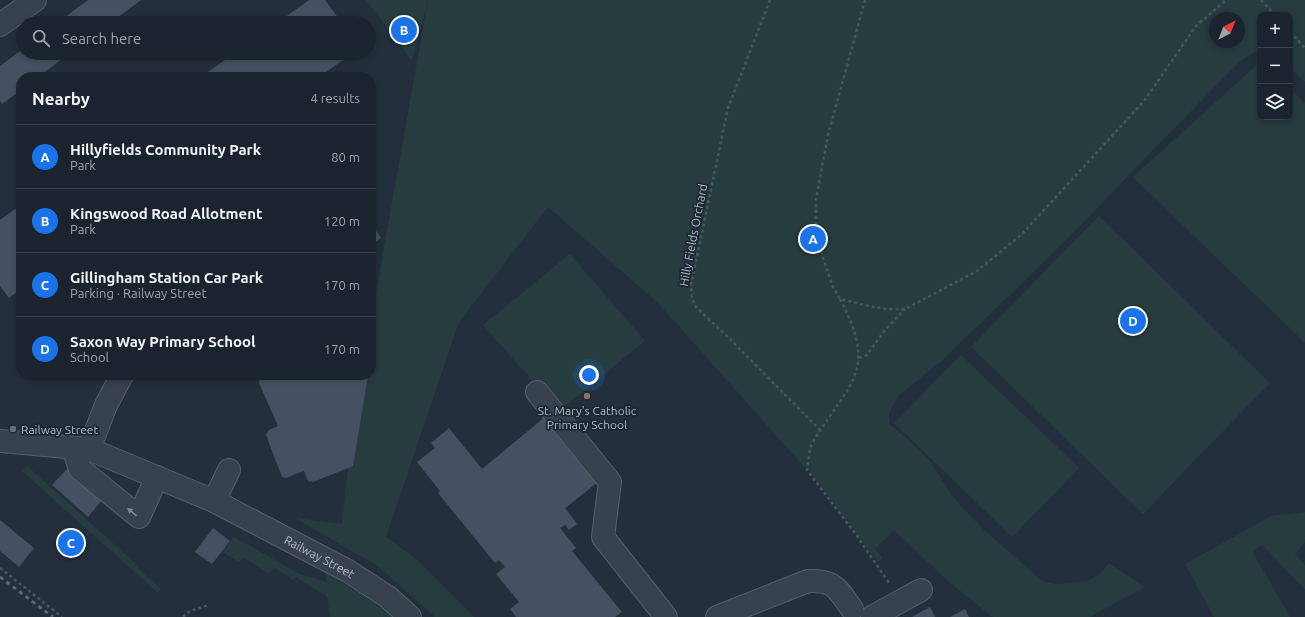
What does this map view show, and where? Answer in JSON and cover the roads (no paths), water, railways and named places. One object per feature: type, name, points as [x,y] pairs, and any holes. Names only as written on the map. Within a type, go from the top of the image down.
[{"type":"street","points":[[0,25],[35,0]]},
{"type":"street","points":[[119,380],[81,449],[80,469],[139,517],[157,477]]},
{"type":"street","points":[[537,392],[610,482],[603,537],[666,617]]},
{"type":"street","name":"Railway Street","points":[[0,441],[81,449],[157,477],[214,501],[293,540],[348,570],[388,597],[410,617]]},
{"type":"street","points":[[214,501],[229,470]]},
{"type":"street","points":[[717,617],[808,581],[822,580],[838,588],[852,609]]},
{"type":"street","points":[[872,617],[921,590]]},
{"type":"railway","points":[[0,577],[53,617]]},
{"type":"place","name":"Kingswood Road Allotment","points":[[404,30]]},
{"type":"place","name":"Hillyfields Community Park","points":[[813,239]]},
{"type":"place","name":"Saxon Way Primary School","points":[[1133,321]]},
{"type":"place","name":"St. Mary's Catholic Primary School","points":[[587,396]]},
{"type":"place","name":"Railway Street","points":[[13,429]]},
{"type":"place","name":"Gillingham Station Car Park","points":[[71,543]]}]
